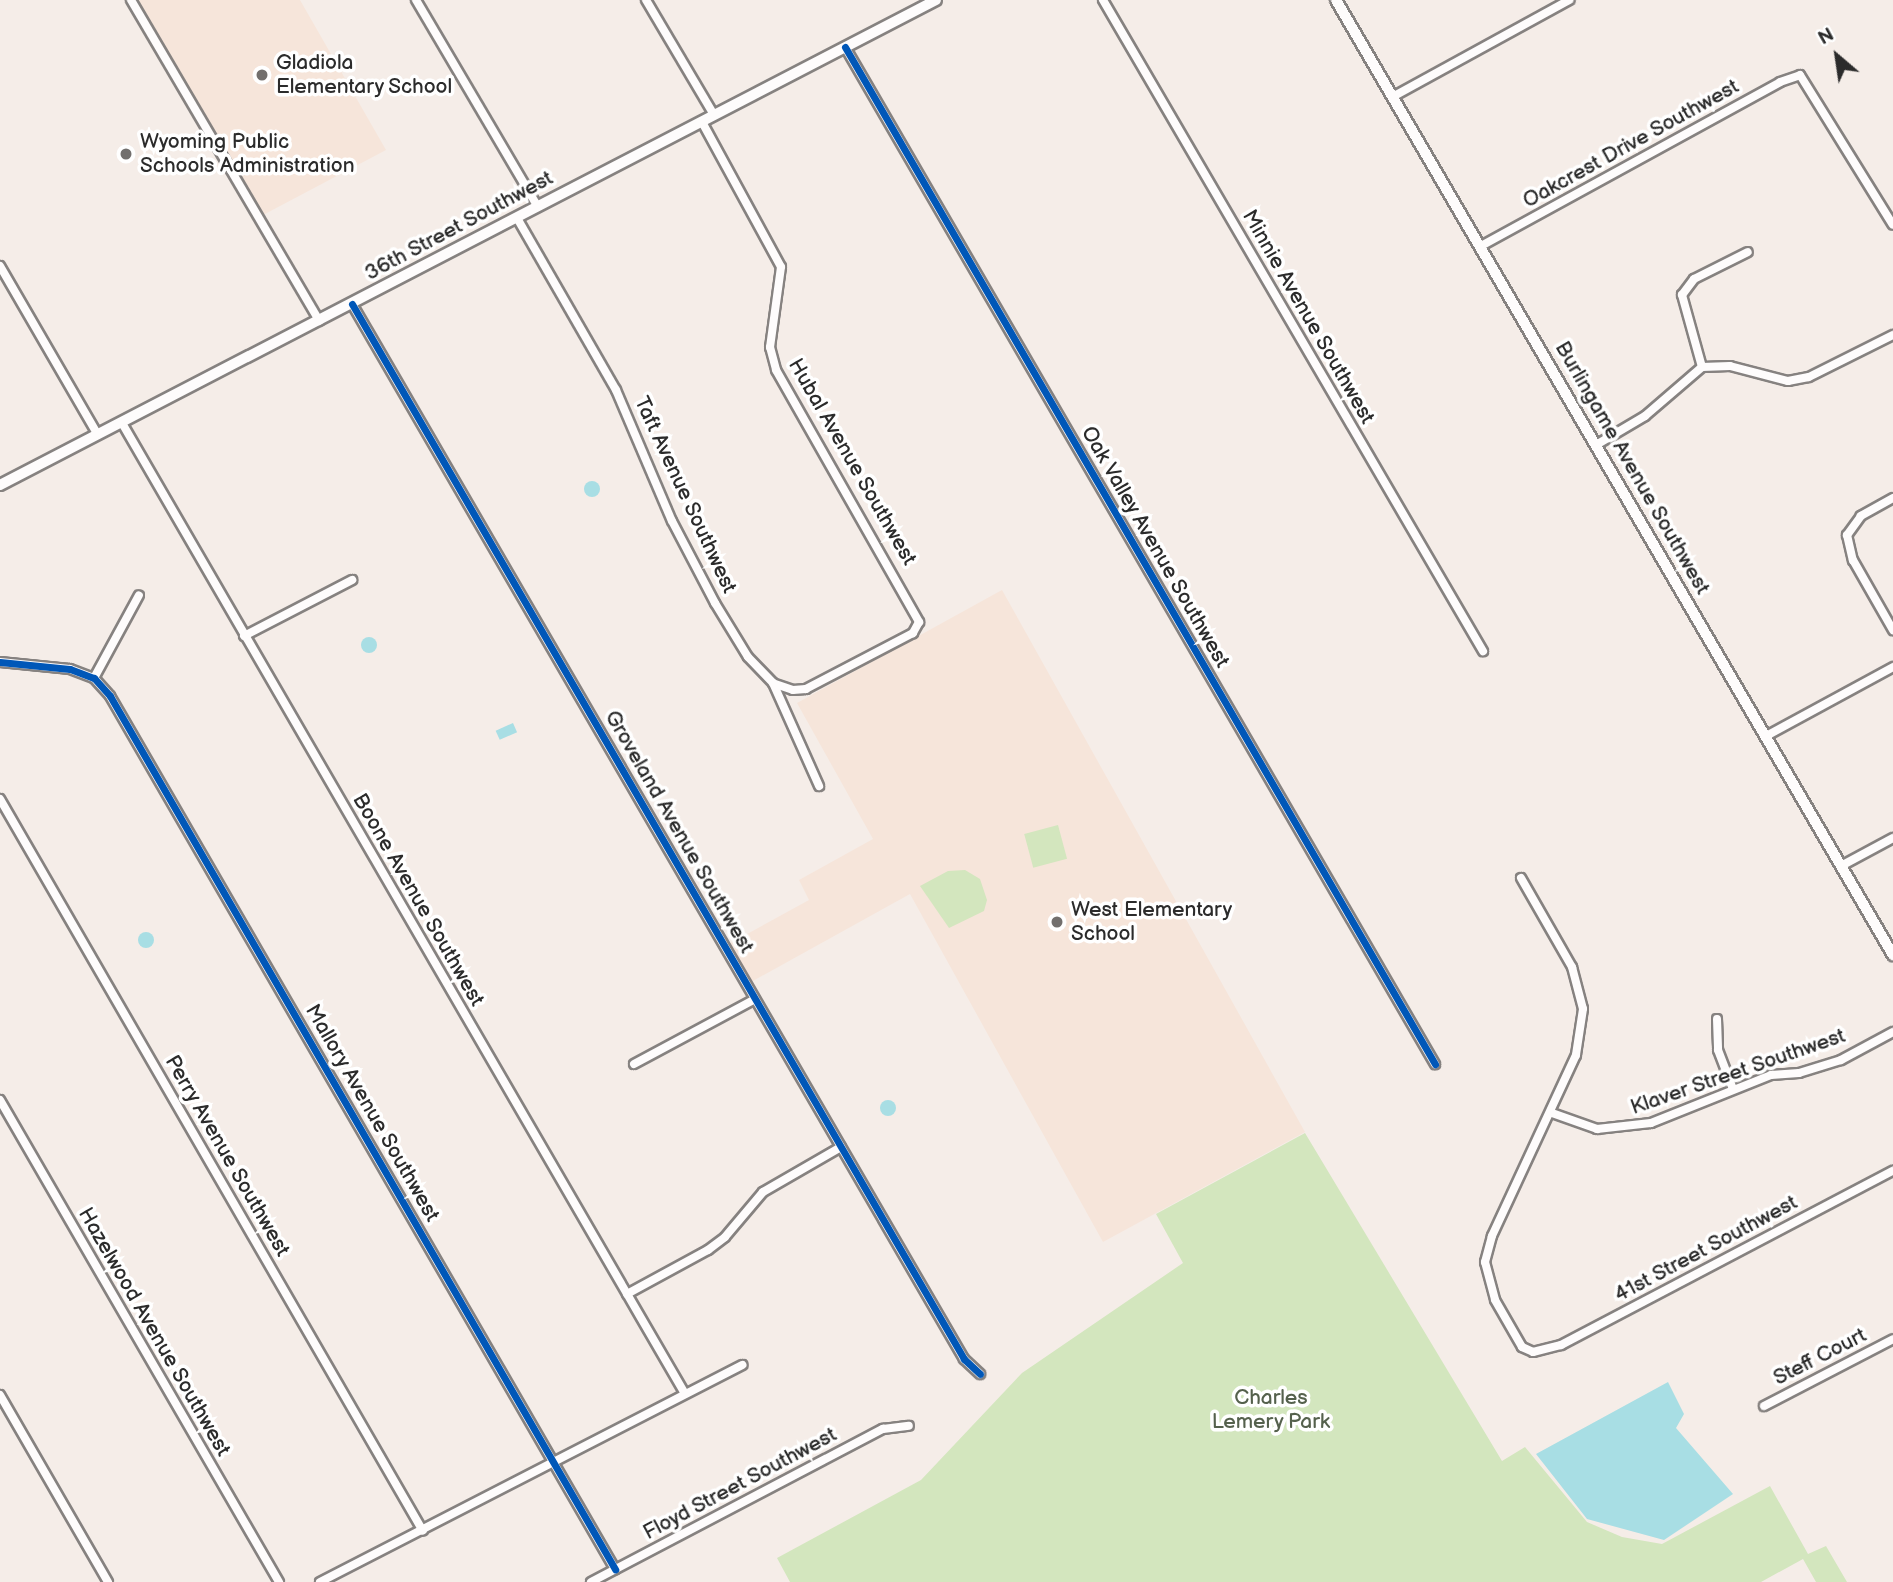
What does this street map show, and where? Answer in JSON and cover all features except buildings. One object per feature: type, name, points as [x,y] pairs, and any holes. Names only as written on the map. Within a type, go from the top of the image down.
[{"type":"street","points":[[131,0],[319,321]]},
{"type":"street","points":[[416,0],[538,207]]},
{"type":"street","points":[[646,0],[714,115]]},
{"type":"street","name":"36th Street Southwest","points":[[0,485],[936,0]]},
{"type":"street","name":"Minnie Avenue Southwest","points":[[1103,0],[1483,651]]},
{"type":"street","name":"Burlingame Avenue Southwest","points":[[1336,0],[1893,955]]},
{"type":"street","points":[[1394,96],[1569,0]]},
{"type":"street","name":"Oak Valley Avenue Southwest","points":[[845,47],[1435,1064]]},
{"type":"street","name":"Oakcrest Drive Southwest","points":[[1481,246],[1780,82],[1800,75],[1893,225]]},
{"type":"street","name":"Hubal Avenue Southwest","points":[[702,122],[781,267],[770,347],[776,370],[915,610],[918,627],[806,689],[793,690],[773,683]]},
{"type":"street","name":"Taft Avenue Southwest","points":[[517,218],[621,401],[672,521],[709,592],[748,657],[773,683],[819,786]]},
{"type":"street","points":[[1702,367],[1682,295],[1694,279],[1748,252]]},
{"type":"street","points":[[0,266],[98,435]]},
{"type":"street","name":"Groveland Avenue Southwest","points":[[352,304],[964,1359],[980,1374]]},
{"type":"street","points":[[1596,445],[1645,416],[1702,367],[1730,366],[1788,381],[1809,377],[1893,335]]},
{"type":"street","name":"Boone Avenue Southwest","points":[[122,423],[685,1394]]},
{"type":"street","points":[[1893,498],[1861,516],[1847,535],[1853,560],[1893,630]]},
{"type":"street","points":[[244,636],[352,580]]},
{"type":"street","points":[[0,663],[71,669],[94,678],[139,595]]},
{"type":"street","points":[[1766,736],[1893,667]]},
{"type":"street","name":"Mallory Avenue Southwest","points":[[94,678],[110,696],[615,1569]]},
{"type":"street","name":"Perry Avenue Southwest","points":[[0,799],[423,1531]]},
{"type":"street","points":[[1841,866],[1893,838]]},
{"type":"street","points":[[1521,878],[1572,967],[1583,1009],[1576,1055],[1552,1113]]},
{"type":"street","points":[[634,1064],[755,999]]},
{"type":"street","points":[[1717,1019],[1718,1049],[1733,1089]]},
{"type":"street","name":"Klaver Street Southwest","points":[[1552,1113],[1597,1129],[1622,1130],[1651,1123],[1733,1089],[1841,1060],[1893,1032]]},
{"type":"street","name":"Hazelwood Avenue Southwest","points":[[0,1100],[279,1582]]},
{"type":"street","name":"41st Street Southwest","points":[[1552,1113],[1492,1236],[1485,1262],[1495,1300],[1522,1347],[1533,1352],[1561,1345],[1893,1171]]},
{"type":"street","points":[[626,1294],[708,1250],[725,1237],[763,1192],[841,1147]]},
{"type":"street","name":"Steff Court","points":[[1764,1406],[1893,1339]]},
{"type":"street","points":[[320,1582],[743,1365]]},
{"type":"street","points":[[0,1395],[108,1582]]},
{"type":"street","name":"Floyd Street Southwest","points":[[590,1582],[883,1429],[909,1426]]},
{"type":"shaded area","name":"Gladiola Elementary School","points":[[138,0],[300,0],[386,150],[263,215]]},
{"type":"shaded area","name":"West Elementary School","points":[[1002,590],[1305,1132],[1103,1242],[910,894],[751,982],[729,944],[809,900],[799,880],[873,839],[797,703]]},
{"type":"green space","points":[[1058,825],[1067,859],[1033,868],[1024,834]]},
{"type":"green space","points":[[965,870],[980,879],[987,900],[984,911],[949,928],[920,886],[948,871]]},
{"type":"green space","name":"Charles Lemery Park","points":[[1305,1133],[1502,1461],[1525,1447],[1587,1522],[1622,1537],[1662,1544],[1770,1486],[1808,1554],[1826,1546],[1847,1582],[1816,1582],[1803,1559],[1761,1582],[790,1582],[777,1558],[921,1480],[1022,1373],[1183,1263],[1156,1214]]},
{"type":"water","points":[[589,481],[595,481],[600,489],[598,495],[589,497],[584,492],[584,486]]},
{"type":"water","points":[[369,637],[377,645],[369,653],[361,645]]},
{"type":"water","points":[[513,723],[517,732],[500,740],[496,731]]},
{"type":"water","points":[[146,932],[154,940],[146,948],[138,940]]},
{"type":"water","points":[[888,1100],[896,1108],[888,1116],[880,1108]]},
{"type":"water","points":[[1668,1382],[1684,1414],[1676,1428],[1733,1494],[1664,1540],[1587,1519],[1536,1454]]},
{"type":"cycle path","points":[[845,47],[1435,1064]]},
{"type":"cycle path","points":[[352,304],[964,1359],[980,1374]]},
{"type":"cycle path","points":[[0,662],[70,669],[94,678],[110,696],[615,1569]]},
{"type":"place","name":"Gladiola Elementary School","points":[[262,75]]},
{"type":"place","name":"Wyoming Public Schools Administration","points":[[126,154]]},
{"type":"place","name":"West Elementary School","points":[[1057,922]]}]
